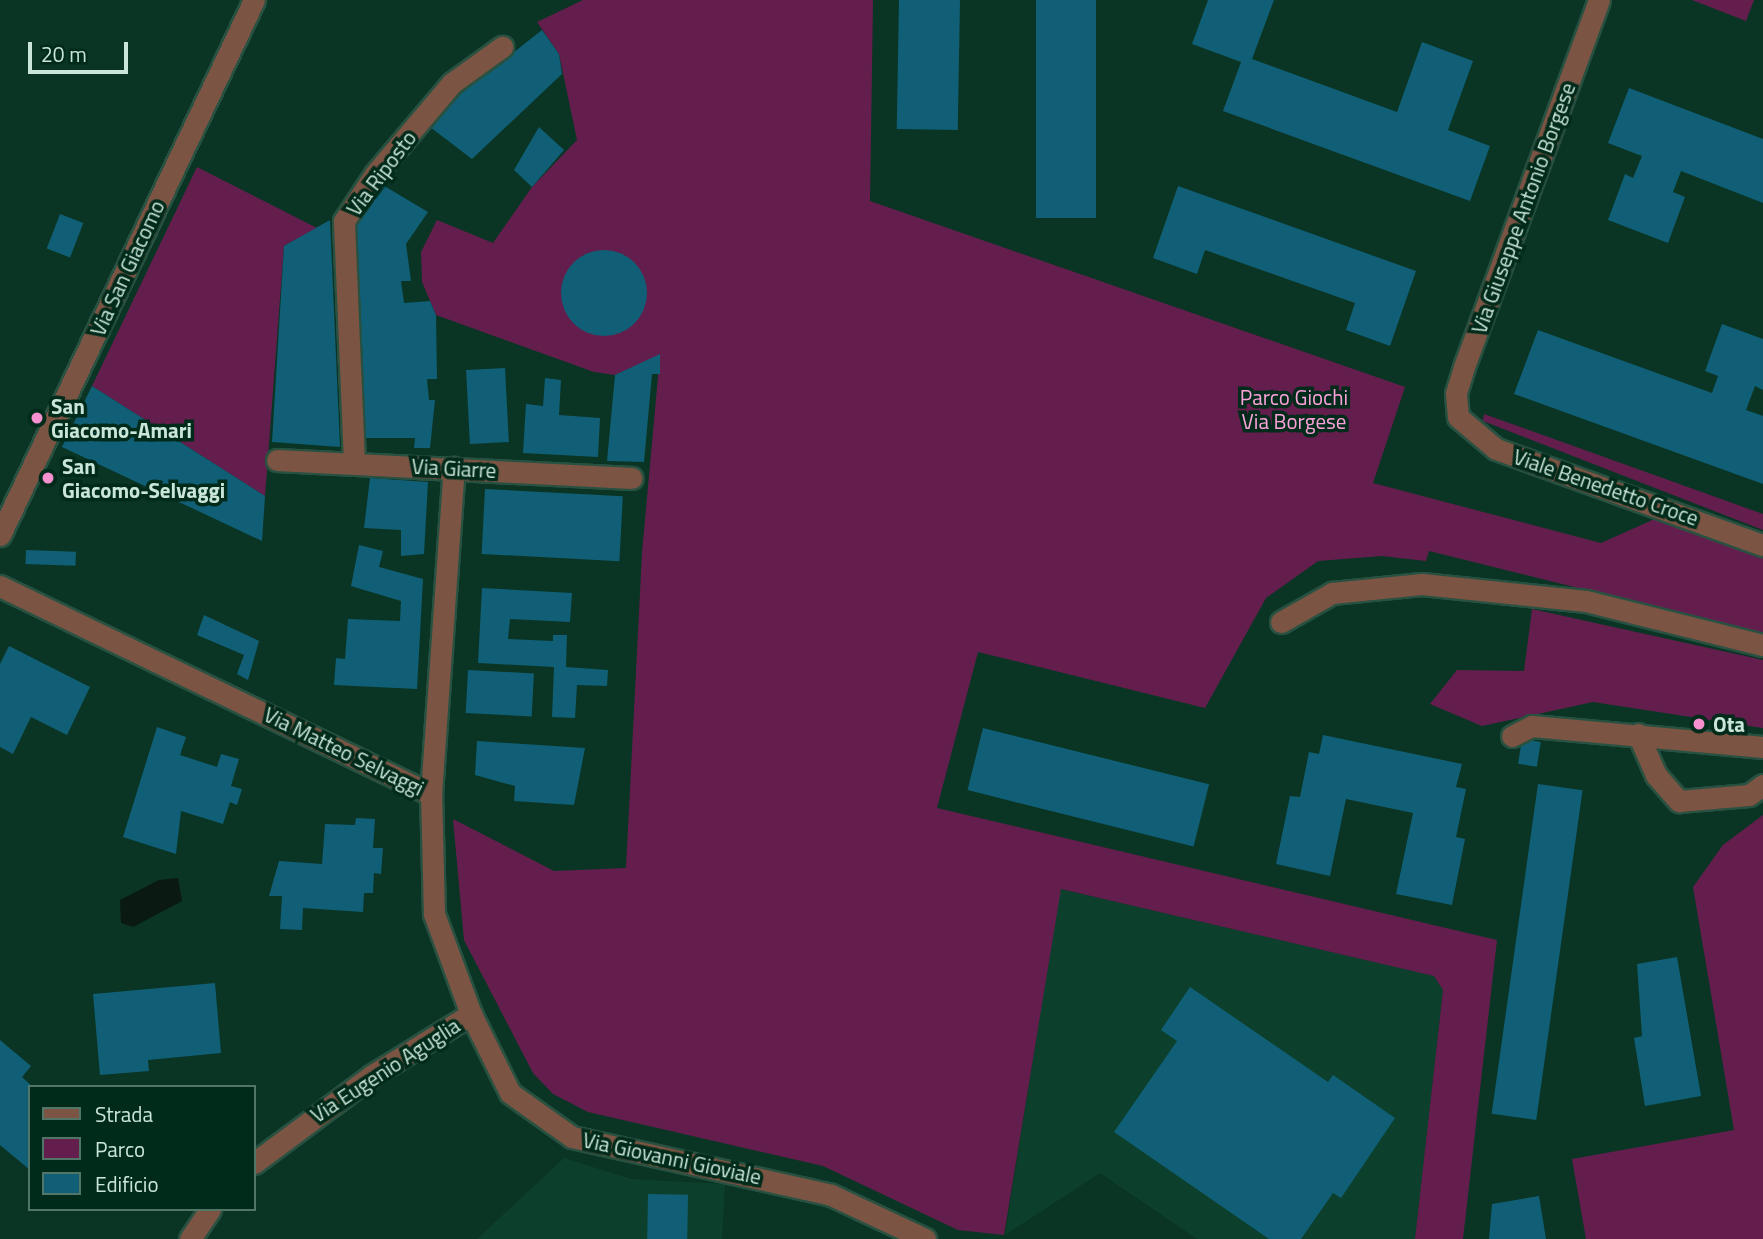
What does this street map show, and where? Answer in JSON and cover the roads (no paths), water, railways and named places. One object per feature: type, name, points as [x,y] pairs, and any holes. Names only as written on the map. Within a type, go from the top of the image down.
[{"type":"street","name":"Via San Giacomo","points":[[0,536],[254,0]]},
{"type":"street","name":"Via Giuseppe Antonio Borgese","points":[[1458,417],[1456,394],[1464,367],[1599,0]]},
{"type":"street","name":"Via Riposto","points":[[354,462],[344,222],[374,174],[452,83],[502,47]]},
{"type":"street","name":"Viale Benedetto Croce","points":[[1458,417],[1496,449],[1763,545]]},
{"type":"street","name":"Via Giarre","points":[[277,460],[632,478]]},
{"type":"street","name":"Via Matteo Selvaggi","points":[[0,586],[431,794],[454,468]]},
{"type":"street","points":[[1281,622],[1332,593],[1422,584],[1586,601],[1763,645]]},
{"type":"street","points":[[1512,736],[1532,726],[1763,747]]},
{"type":"street","points":[[1638,734],[1656,775],[1679,801],[1758,791]]},
{"type":"street","name":"Via Eugenio Aguglia","points":[[256,1162],[371,1076],[471,1014],[434,914],[431,794]]},
{"type":"street","name":"Via Giovanni Gioviale","points":[[471,1014],[510,1093],[572,1137],[831,1195],[925,1239]]},
{"type":"street","points":[[190,1239],[209,1211]]},
{"type":"place","name":"San Giacomo-Amari","points":[[37,418]]},
{"type":"place","name":"San Giacomo-Selvaggi","points":[[48,478]]},
{"type":"place","name":"Ota","points":[[1699,724]]},
{"type":"park label","name":"Parco Giochi Via Borgese","points":[[1294,409]]}]
